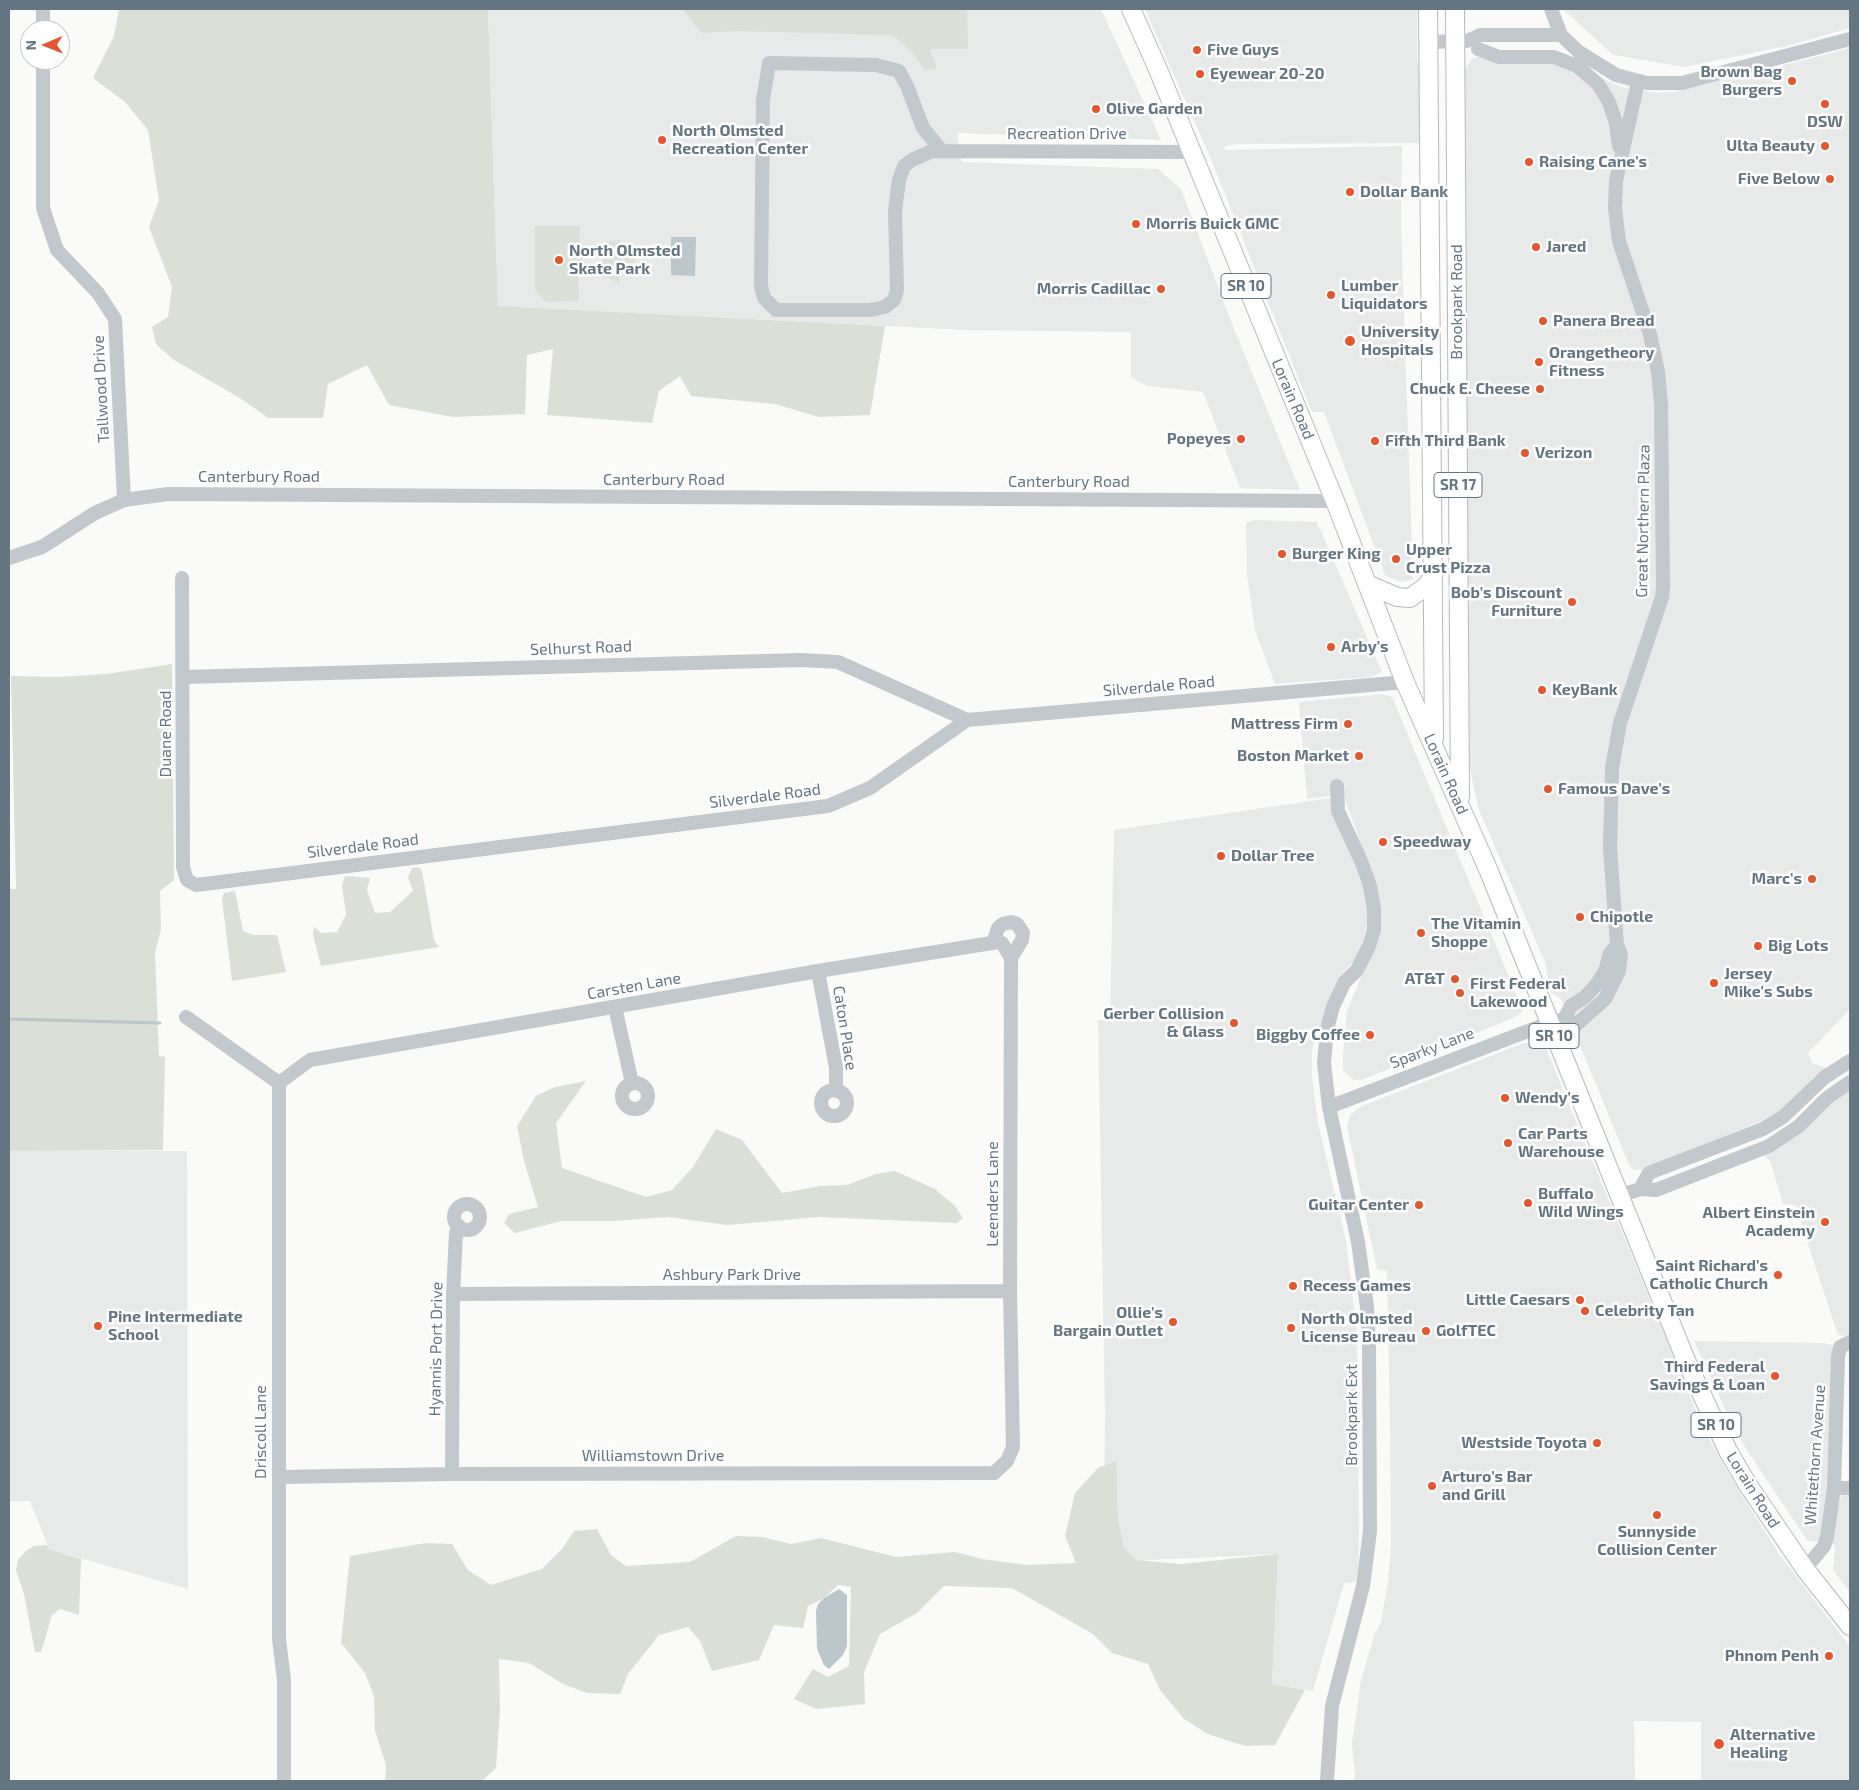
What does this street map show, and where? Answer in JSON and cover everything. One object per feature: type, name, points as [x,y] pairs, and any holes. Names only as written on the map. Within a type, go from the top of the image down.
[{"type":"main road","name":"Lorain Road","points":[[1131,9],[1192,152],[1335,501],[1405,682],[1556,1021],[1619,1196],[1685,1358],[1728,1451],[1770,1520],[1805,1569],[1850,1626]]},
{"type":"main road","name":"Brookpark Road","points":[[1428,9],[1434,747]]},
{"type":"main road","name":"Brookpark Road","points":[[1455,9],[1467,44],[1460,805]]},
{"type":"main road","points":[[1367,584],[1397,598],[1410,598],[1425,587],[1433,577]]},
{"type":"street","points":[[1551,9],[1561,35],[1575,49],[1612,72],[1638,82],[1659,84],[1682,83],[1850,39]]},
{"type":"street","points":[[1467,44],[1480,35],[1561,35]]},
{"type":"street","points":[[1428,42],[1575,49]]},
{"type":"street","name":"Great Northern Plaza","points":[[1467,44],[1498,57],[1563,59],[1577,66],[1595,81],[1603,91],[1613,111],[1621,157]]},
{"type":"street","name":"Recreation Drive","points":[[942,151],[923,128],[907,86],[899,71],[876,66],[769,63],[763,100],[761,286],[764,298],[776,310],[870,310],[885,308],[890,304],[894,300],[897,290],[895,211],[899,180],[904,166],[912,160],[932,151],[1192,152]]},
{"type":"street","name":"Tallwood Drive","points":[[43,70],[43,208],[57,250],[98,293],[115,319],[124,500]]},
{"type":"street","name":"Great Northern Plaza","points":[[1556,1021],[1577,1024],[1606,999],[1619,971],[1621,954],[1617,945],[1610,848],[1612,768],[1620,723],[1662,597],[1663,587],[1660,390],[1650,334],[1618,234],[1615,202],[1621,157],[1638,82]]},
{"type":"street","name":"Canterbury Road","points":[[9,558],[42,547],[95,514],[124,500],[178,494],[1335,501]]},
{"type":"street","name":"Duane Road","points":[[182,578],[184,677],[183,867],[187,880],[196,885]]},
{"type":"street","name":"Selhurst Road","points":[[184,677],[801,660],[838,662],[967,720]]},
{"type":"street","name":"Silverdale Road","points":[[196,885],[828,806],[870,788],[967,720],[1405,682]]},
{"type":"street","name":"Brookpark Ext","points":[[1327,1781],[1332,1706],[1363,1586],[1370,1531],[1369,1343],[1367,1307],[1358,1242],[1329,1108],[1324,1063],[1327,1029],[1333,1007],[1344,983],[1359,966],[1374,930],[1373,898],[1361,861],[1338,811],[1338,786]]},
{"type":"street","points":[[1011,922],[1017,924],[1023,933],[1022,940],[1011,958],[998,943],[998,928],[1003,924],[1011,922]]},
{"type":"street","name":"Carsten Lane","points":[[279,1083],[310,1060],[818,971],[998,943]]},
{"type":"street","name":"Leenders Lane","points":[[1011,958],[1010,1291],[1013,1447]]},
{"type":"street","name":"Caton Place","points":[[818,971],[836,1068],[836,1091]]},
{"type":"street","points":[[615,1007],[632,1083]]},
{"type":"street","points":[[186,1016],[279,1083]]},
{"type":"street","name":"Sparky Lane","points":[[1329,1108],[1556,1021]]},
{"type":"street","points":[[1640,1188],[1648,1173],[1763,1129],[1783,1117],[1825,1077],[1850,1061]]},
{"type":"street","points":[[1619,1196],[1640,1188],[1656,1190],[1769,1146],[1792,1132],[1826,1098],[1850,1082]]},
{"type":"street","name":"Driscoll Lane","points":[[279,1083],[279,1639],[284,1680],[284,1781]]},
{"type":"street","name":"Hyannis Port Drive","points":[[452,1474],[453,1294],[458,1226]]},
{"type":"street","name":"Ashbury Park Drive","points":[[453,1294],[1010,1291]]},
{"type":"street","name":"Whitethorn Avenue","points":[[1805,1569],[1824,1546],[1834,1488],[1838,1357],[1840,1348],[1850,1342]]},
{"type":"street","name":"Williamstown Drive","points":[[279,1477],[452,1474],[994,1473],[1007,1461],[1013,1447]]},
{"type":"street","points":[[1834,1488],[1850,1488]]},
{"type":"shaded area","points":[[119,9],[488,9],[498,306],[885,326],[870,415],[819,417],[775,404],[691,396],[680,376],[659,391],[652,423],[547,415],[553,349],[527,355],[525,414],[453,417],[389,405],[367,365],[328,384],[323,418],[268,418],[240,398],[174,360],[156,344],[152,327],[168,317],[172,287],[149,227],[159,200],[148,130],[125,102],[93,78],[114,36]]},
{"type":"shaded area","points":[[488,9],[1101,9],[1161,140],[957,133],[962,162],[1158,169],[1181,189],[1232,324],[1300,490],[1240,488],[1203,392],[1147,386],[1131,377],[1131,332],[964,330],[498,306]]},
{"type":"shaded area","points":[[682,9],[967,9],[968,49],[929,49],[937,68],[925,70],[912,52],[893,35],[737,31],[702,33]]},
{"type":"shaded area","points":[[1145,9],[1417,9],[1417,61],[1420,68],[1422,143],[1236,144],[1224,147],[1226,150],[1402,146],[1401,224],[1413,580],[1399,582],[1385,575],[1324,412],[1312,412],[1210,157]]},
{"type":"shaded area","points":[[1563,9],[1850,9],[1850,28],[1787,46],[1684,67],[1613,55]]},
{"type":"shaded area","points":[[1850,48],[1850,1009],[1808,1053],[1812,1063],[1828,1068],[1776,1115],[1645,1169],[1634,1170],[1629,1165],[1561,999],[1551,992],[1545,962],[1479,810],[1465,748],[1463,72],[1472,59],[1478,57],[1550,59],[1600,77],[1621,87],[1657,93],[1673,92],[1738,77]]},
{"type":"shaded area","name":"North Olmsted Skate Park","points":[[535,226],[580,226],[579,252],[583,252],[583,268],[578,268],[579,301],[547,302],[535,291]]},
{"type":"shaded area","points":[[671,237],[696,237],[695,276],[671,275]]},
{"type":"shaded area","points":[[620,240],[620,249],[635,251],[636,259],[635,263],[620,263],[619,283],[603,276],[603,248],[606,242]]},
{"type":"shaded area","points":[[1255,520],[1317,522],[1382,672],[1371,677],[1275,684],[1255,630],[1247,575],[1246,523]]},
{"type":"shaded area","points":[[172,664],[174,880],[160,891],[161,929],[155,953],[159,1056],[165,1057],[163,1150],[9,1151],[9,889],[16,889],[11,676],[56,677],[106,674]]},
{"type":"shaded area","points":[[1383,694],[1392,697],[1523,1010],[1513,1018],[1359,1081],[1352,1079],[1343,1070],[1343,1054],[1347,1011],[1381,929],[1375,882],[1343,794],[1307,799],[1299,702]]},
{"type":"shaded area","points":[[1330,798],[1366,896],[1368,922],[1359,955],[1336,982],[1312,1051],[1312,1076],[1318,1123],[1346,1241],[1357,1333],[1359,1531],[1358,1572],[1355,1582],[1344,1583],[1313,1691],[1272,1684],[1278,1554],[1104,1562],[1105,1414],[1098,1020],[1110,1020],[1114,830]]},
{"type":"shaded area","points":[[419,867],[422,871],[434,940],[439,947],[321,966],[313,935],[314,927],[321,933],[337,932],[346,915],[342,886],[345,876],[370,878],[367,890],[375,913],[390,912],[413,891],[408,877],[412,868]]},
{"type":"shaded area","points":[[235,891],[243,931],[253,935],[277,935],[286,972],[232,981],[222,899],[224,893]]},
{"type":"shaded area","points":[[1539,1042],[1544,1044],[1704,1430],[1730,1476],[1779,1554],[1850,1647],[1850,1781],[1701,1781],[1701,1722],[1634,1721],[1635,1781],[1355,1781],[1352,1742],[1361,1680],[1374,1636],[1381,1622],[1388,1582],[1391,1545],[1390,1423],[1387,1271],[1377,1269],[1347,1126],[1351,1114],[1362,1106],[1524,1043]]},
{"type":"shaded area","points":[[586,1081],[556,1123],[562,1168],[646,1197],[672,1190],[693,1167],[716,1129],[742,1140],[782,1193],[821,1186],[847,1185],[876,1174],[895,1171],[935,1189],[955,1206],[963,1218],[957,1223],[819,1217],[727,1225],[668,1217],[613,1221],[561,1221],[515,1233],[504,1223],[509,1214],[538,1207],[524,1161],[517,1126],[536,1096],[555,1087]]},
{"type":"shaded area","name":"Albert Einstein Academy","points":[[1850,1087],[1850,1336],[1838,1335],[1795,1205],[1783,1204],[1770,1161],[1763,1154],[1792,1139]]},
{"type":"shaded area","name":"Pine Intermediate School","points":[[9,1151],[187,1151],[188,1589],[49,1549],[30,1501],[9,1501]]},
{"type":"shaded area","points":[[1694,1341],[1824,1343],[1834,1346],[1834,1407],[1824,1528],[1816,1542],[1807,1540],[1748,1452],[1730,1420]]},
{"type":"shaded area","points":[[1116,1461],[1118,1520],[1124,1548],[1136,1560],[1181,1564],[1278,1554],[1272,1684],[1305,1690],[1275,1745],[1245,1746],[1208,1734],[1184,1719],[1160,1690],[1148,1664],[1112,1653],[1093,1634],[1012,1588],[944,1586],[917,1613],[880,1634],[864,1672],[865,1704],[816,1709],[794,1699],[813,1669],[828,1677],[849,1666],[851,1587],[838,1585],[824,1598],[808,1606],[803,1628],[774,1625],[759,1660],[712,1671],[700,1641],[688,1627],[659,1635],[628,1674],[620,1694],[587,1693],[563,1684],[529,1663],[499,1659],[500,1711],[496,1768],[482,1781],[385,1781],[386,1765],[375,1731],[374,1696],[365,1673],[341,1643],[350,1556],[426,1543],[452,1544],[468,1570],[491,1585],[542,1569],[562,1549],[574,1531],[597,1529],[611,1555],[626,1566],[690,1562],[736,1536],[762,1537],[791,1544],[821,1538],[896,1557],[955,1552],[982,1559],[1026,1565],[1076,1563],[1065,1536],[1075,1493],[1098,1468]]},
{"type":"shaded area","points":[[1850,1492],[1850,1592],[1833,1570],[1835,1546],[1831,1543],[1836,1508],[1843,1493]]},
{"type":"shaded area","points":[[47,1545],[49,1549],[81,1559],[79,1615],[60,1609],[52,1615],[41,1652],[35,1652],[24,1594],[16,1570],[18,1560],[26,1551],[34,1546]]},
{"type":"shaded area","points":[[839,1589],[847,1595],[847,1646],[843,1655],[829,1669],[824,1665],[817,1649],[816,1611],[818,1604],[824,1598]]},
{"type":"waterway","points":[[9,1019],[160,1023]]},
{"type":"place","name":"Five Guys","points":[[1197,50]]},
{"type":"place","name":"Eyewear 20-20","points":[[1200,74]]},
{"type":"place","name":"Brown Bag Burgers","points":[[1792,81]]},
{"type":"place","name":"DSW","points":[[1825,104]]},
{"type":"place","name":"Olive Garden","points":[[1096,109]]},
{"type":"place","name":"North Olmsted Recreation Center","points":[[662,140]]},
{"type":"place","name":"Ulta Beauty","points":[[1825,146]]},
{"type":"place","name":"Raising Cane's","points":[[1529,162]]},
{"type":"place","name":"Five Below","points":[[1830,179]]},
{"type":"place","name":"Dollar Bank","points":[[1350,192]]},
{"type":"place","name":"Morris Buick GMC","points":[[1136,224]]},
{"type":"place","name":"Jared","points":[[1536,247]]},
{"type":"place","name":"North Olmsted Skate Park","points":[[559,260]]},
{"type":"place","name":"Morris Cadillac","points":[[1161,289]]},
{"type":"place","name":"Lumber Liquidators","points":[[1331,295]]},
{"type":"place","name":"Panera Bread","points":[[1543,321]]},
{"type":"place","name":"University Hospitals","points":[[1350,341]]},
{"type":"place","name":"Orangetheory Fitness","points":[[1539,362]]},
{"type":"place","name":"Chuck E. Cheese","points":[[1540,389]]},
{"type":"place","name":"Popeyes","points":[[1241,439]]},
{"type":"place","name":"Fifth Third Bank","points":[[1375,441]]},
{"type":"place","name":"Verizon","points":[[1525,453]]},
{"type":"place","name":"Burger King","points":[[1282,554]]},
{"type":"place","name":"Upper Crust Pizza","points":[[1396,559]]},
{"type":"place","name":"Bob's Discount Furniture","points":[[1572,602]]},
{"type":"place","name":"Arby's","points":[[1331,647]]},
{"type":"place","name":"KeyBank","points":[[1542,690]]},
{"type":"place","name":"Mattress Firm","points":[[1348,724]]},
{"type":"place","name":"Boston Market","points":[[1359,756]]},
{"type":"place","name":"Famous Dave's","points":[[1548,789]]},
{"type":"place","name":"Speedway","points":[[1383,842]]},
{"type":"place","name":"Dollar Tree","points":[[1221,856]]},
{"type":"place","name":"Marc's","points":[[1812,879]]},
{"type":"place","name":"Chipotle","points":[[1580,917]]},
{"type":"place","name":"The Vitamin Shoppe","points":[[1421,933]]},
{"type":"place","name":"Big Lots","points":[[1758,946]]},
{"type":"place","name":"AT&T","points":[[1455,979]]},
{"type":"place","name":"Jersey Mike's Subs","points":[[1714,983]]},
{"type":"place","name":"First Federal Lakewood","points":[[1460,993]]},
{"type":"place","name":"Gerber Collision & Glass","points":[[1234,1023]]},
{"type":"place","name":"Biggby Coffee","points":[[1370,1035]]},
{"type":"place","name":"Wendy's","points":[[1505,1098]]},
{"type":"place","name":"Car Parts Warehouse","points":[[1508,1143]]},
{"type":"place","name":"Buffalo Wild Wings","points":[[1528,1203]]},
{"type":"place","name":"Guitar Center","points":[[1419,1205]]},
{"type":"place","name":"Albert Einstein Academy","points":[[1825,1222]]},
{"type":"place","name":"Saint Richard's Catholic Church","points":[[1778,1275]]},
{"type":"place","name":"Recess Games","points":[[1293,1286]]},
{"type":"place","name":"Little Caesars","points":[[1580,1300]]},
{"type":"place","name":"Celebrity Tan","points":[[1585,1311]]},
{"type":"place","name":"Ollie's Bargain Outlet","points":[[1173,1322]]},
{"type":"place","name":"Pine Intermediate School","points":[[98,1326]]},
{"type":"place","name":"North Olmsted License Bureau","points":[[1291,1328]]},
{"type":"place","name":"GolfTEC","points":[[1426,1331]]},
{"type":"place","name":"Third Federal Savings & Loan","points":[[1775,1376]]},
{"type":"place","name":"Westside Toyota","points":[[1597,1443]]},
{"type":"place","name":"Arturo's Bar and Grill","points":[[1432,1486]]},
{"type":"place","name":"Sunnyside Collision Center","points":[[1657,1515]]},
{"type":"place","name":"Phnom Penh","points":[[1829,1656]]},
{"type":"place","name":"Alternative Healing","points":[[1719,1744]]}]
